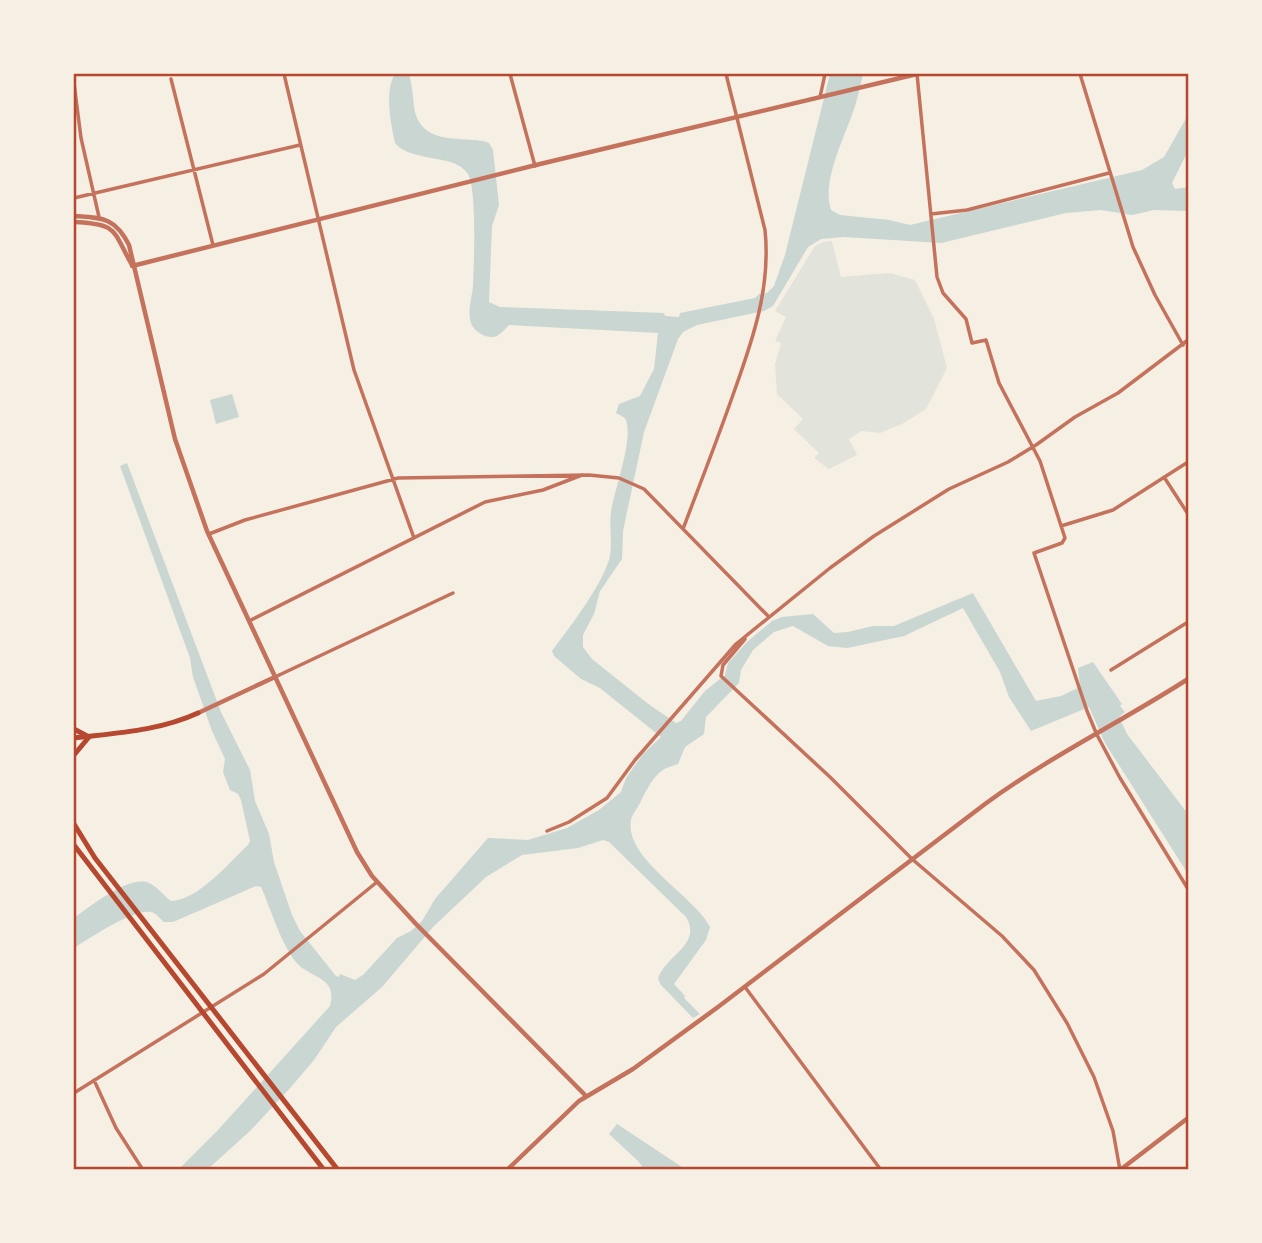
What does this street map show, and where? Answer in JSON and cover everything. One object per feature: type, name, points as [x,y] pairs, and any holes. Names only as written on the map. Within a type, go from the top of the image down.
[{"type":"main road","points":[[74,738],[164,726],[198,713]]},
{"type":"main road","points":[[74,729],[89,737]]},
{"type":"main road","points":[[74,755],[89,737]]},
{"type":"main road","points":[[74,824],[116,884],[338,1170]]},
{"type":"main road","points":[[74,845],[105,889],[324,1170]]},
{"type":"street","points":[[284,74],[354,370],[414,538]]},
{"type":"street","points":[[510,74],[535,166]]},
{"type":"street","points":[[683,529],[721,431],[760,317],[764,290],[765,230],[726,74]]},
{"type":"street","points":[[821,97],[825,74]]},
{"type":"street","points":[[132,266],[917,74],[937,277],[943,293],[966,319],[972,343],[986,340],[999,383],[1045,473],[1065,538],[1062,543],[1034,553],[1087,711],[1119,778],[1188,889]]},
{"type":"street","points":[[1080,74],[1124,220],[1147,279],[1183,345]]},
{"type":"street","points":[[171,79],[213,245]]},
{"type":"street","points":[[74,83],[79,128],[99,217]]},
{"type":"street","points":[[74,198],[300,145]]},
{"type":"street","points":[[932,216],[967,210],[1110,173]]},
{"type":"street","points":[[74,216],[99,217],[111,222],[122,233],[131,253],[175,439],[192,493],[351,841],[377,882],[586,1096]]},
{"type":"street","points":[[74,222],[98,223],[112,230],[118,236],[132,266]]},
{"type":"street","points":[[547,831],[569,822],[607,798],[657,734],[736,644],[830,568],[949,489],[1008,462],[1075,417],[1118,393],[1188,340]]},
{"type":"street","points":[[1061,526],[1113,510],[1188,462]]},
{"type":"street","points":[[209,534],[245,520],[392,479],[584,474],[619,478],[644,489],[769,617]]},
{"type":"street","points":[[249,621],[491,500],[543,490],[584,474]]},
{"type":"street","points":[[1164,477],[1188,514]]},
{"type":"street","points":[[198,713],[453,593]]},
{"type":"street","points":[[1111,670],[1188,622]]},
{"type":"street","points":[[748,635],[723,666],[722,676],[830,777],[912,859],[1014,947],[1043,982],[1068,1023],[1094,1077],[1113,1131],[1120,1170],[1188,1118]]},
{"type":"street","points":[[507,1170],[586,1096],[633,1069],[745,987],[1005,789],[1188,680]]},
{"type":"street","points":[[74,1093],[264,975],[377,882]]},
{"type":"street","points":[[745,987],[881,1170]]},
{"type":"street","points":[[94,1080],[116,1128],[143,1170]]},
{"type":"shaded area","points":[[395,74],[409,74],[414,107],[423,127],[440,136],[483,141],[489,143],[493,150],[499,205],[492,226],[489,302],[500,307],[664,313],[665,316],[679,317],[680,313],[755,298],[759,294],[767,293],[774,286],[785,255],[830,74],[863,74],[832,172],[829,185],[831,210],[840,215],[910,225],[1142,170],[1164,157],[1188,115],[1188,151],[1172,183],[1175,189],[1188,187],[1188,211],[1154,210],[1132,215],[1101,210],[1066,213],[941,243],[844,237],[821,239],[808,247],[773,306],[764,311],[697,325],[683,332],[678,339],[644,432],[623,531],[622,559],[600,591],[594,614],[583,635],[583,647],[592,659],[676,723],[681,721],[705,691],[725,675],[728,663],[747,642],[772,621],[782,617],[813,614],[834,633],[873,626],[894,626],[973,593],[1036,701],[1061,696],[1080,687],[1078,668],[1093,662],[1122,704],[1120,706],[1125,712],[1119,717],[1127,734],[1188,814],[1188,874],[1105,743],[1089,707],[1031,731],[1009,697],[1000,672],[963,608],[904,636],[847,648],[828,646],[793,626],[774,632],[753,650],[741,670],[739,683],[706,717],[704,734],[685,747],[678,764],[656,776],[631,820],[632,835],[638,849],[702,915],[710,927],[706,940],[674,984],[700,1014],[693,1018],[658,979],[690,935],[686,917],[609,842],[603,840],[578,848],[522,855],[486,877],[433,927],[382,987],[336,1027],[314,1060],[250,1131],[208,1169],[179,1169],[218,1130],[330,1006],[331,996],[326,983],[302,968],[291,955],[261,887],[256,886],[173,922],[164,922],[151,912],[134,915],[111,925],[74,948],[74,918],[110,893],[141,881],[152,884],[171,901],[181,899],[212,880],[250,841],[241,800],[238,794],[230,790],[223,772],[225,759],[212,731],[193,677],[190,658],[120,466],[127,463],[221,712],[250,770],[255,801],[269,834],[274,862],[292,915],[300,931],[336,976],[339,977],[340,974],[355,980],[363,975],[397,938],[422,921],[435,899],[488,838],[528,840],[567,828],[599,810],[621,792],[626,778],[643,754],[661,737],[600,688],[581,679],[554,656],[552,651],[592,595],[609,560],[611,512],[627,438],[625,418],[616,413],[619,404],[640,396],[654,369],[658,333],[509,325],[499,335],[490,337],[475,329],[469,313],[474,245],[471,182],[462,167],[411,153],[395,143],[389,98]]},
{"type":"shaded area","points":[[832,241],[841,277],[890,273],[915,280],[934,319],[947,368],[926,409],[904,423],[880,433],[861,431],[849,439],[857,455],[829,469],[814,458],[819,453],[794,429],[803,419],[777,394],[775,364],[781,343],[775,341],[786,317],[775,311],[815,246]]},
{"type":"shaded area","points":[[232,394],[239,417],[216,424],[210,400]]},
{"type":"shaded area","points":[[617,1124],[685,1169],[644,1169],[609,1134]]}]
